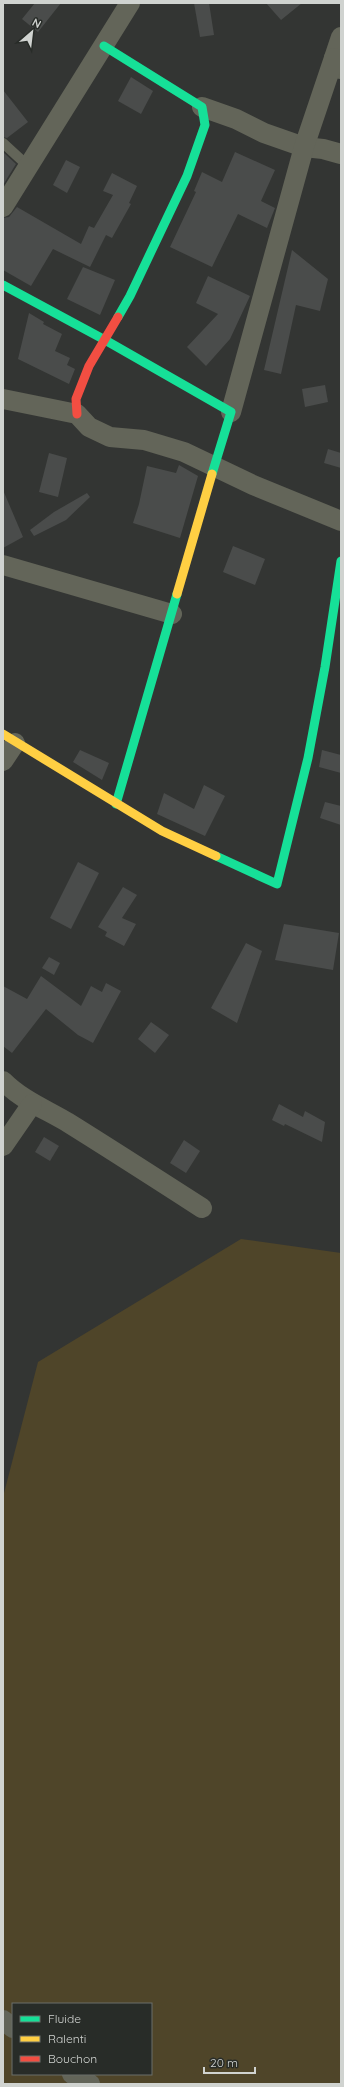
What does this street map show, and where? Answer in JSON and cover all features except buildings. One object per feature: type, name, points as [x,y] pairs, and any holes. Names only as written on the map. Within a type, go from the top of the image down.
[{"type":"street","points":[[3,207],[130,3]]},
{"type":"street","points":[[116,804],[214,466],[232,412],[304,147],[337,64],[341,37]]},
{"type":"street","points":[[104,46],[202,107],[304,147],[323,149],[341,154]]},
{"type":"street","points":[[77,414],[76,399],[89,366],[130,296],[187,176],[205,125],[202,107]]},
{"type":"street","points":[[3,285],[105,340],[232,412]]},
{"type":"street","points":[[3,399],[77,414],[89,427],[110,437],[144,440],[184,452],[341,521]]},
{"type":"street","points":[[3,761],[9,738],[162,831],[277,884],[308,758],[325,667],[341,561]]},
{"type":"street","points":[[3,565],[172,614]]},
{"type":"street","points":[[3,1081],[12,1090],[32,1104],[66,1122],[202,1208]]},
{"type":"street","points":[[3,1146],[32,1104]]},
{"type":"street","points":[[3,2020],[12,2027]]},
{"type":"street","points":[[74,2075],[90,2084]]},
{"type":"lane","points":[[3,143],[28,166]]},
{"type":"shaded area","points":[[241,1239],[341,1253],[341,2084],[3,2084],[3,1497],[38,1362]]},
{"type":"traffic: fast","points":[[104,46],[202,107],[205,125],[187,176],[130,296],[118,317]]},
{"type":"traffic: fast","points":[[3,285],[105,340],[231,412],[212,474]]},
{"type":"traffic: fast","points":[[216,856],[277,884],[308,758],[325,667],[341,561]]},
{"type":"traffic: fast","points":[[116,804],[177,594]]},
{"type":"traffic: slow","points":[[177,594],[212,474]]},
{"type":"traffic: slow","points":[[3,734],[162,831],[216,856]]},
{"type":"traffic: jam","points":[[77,414],[76,399],[89,366],[118,317]]}]
